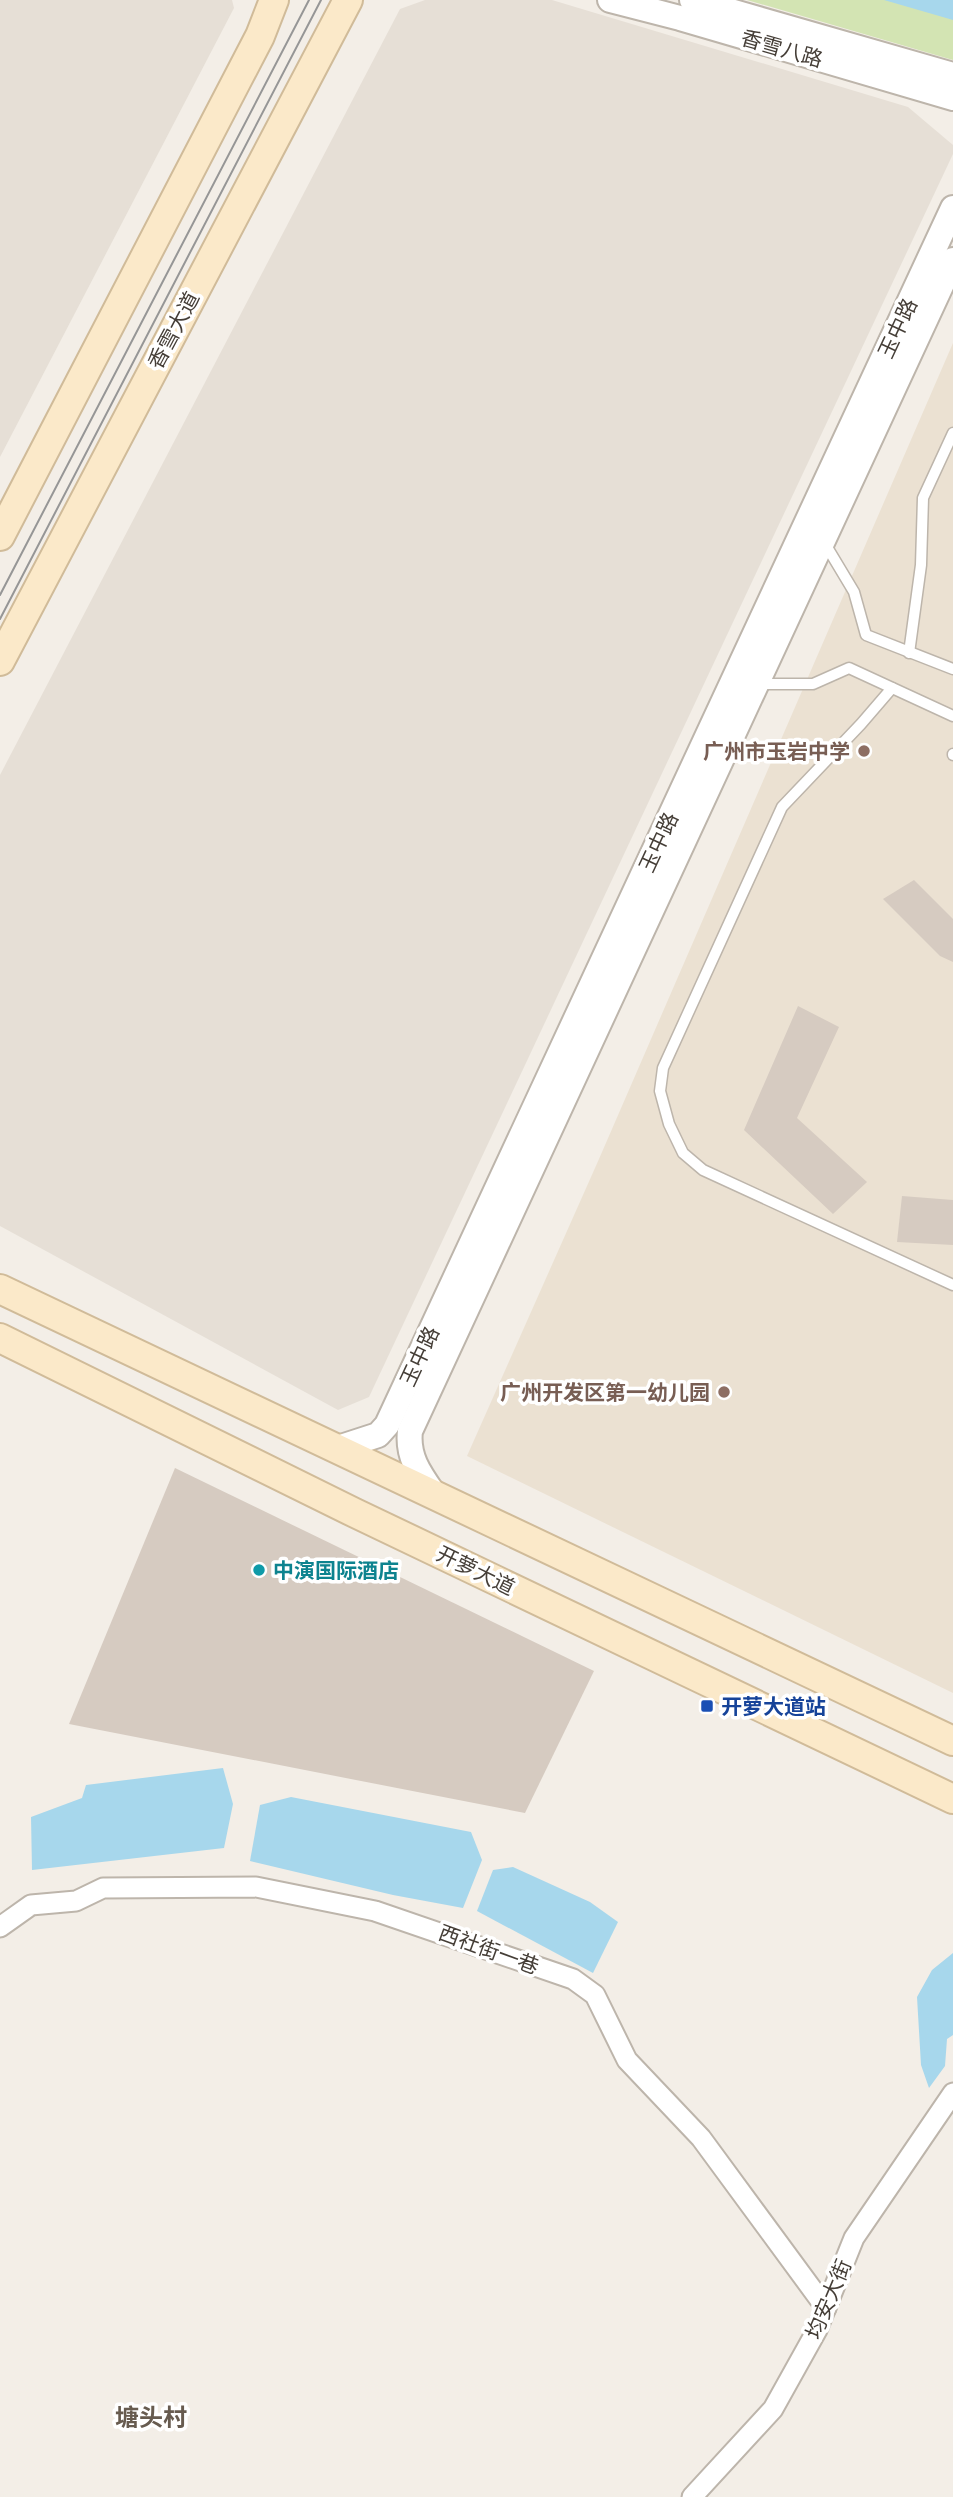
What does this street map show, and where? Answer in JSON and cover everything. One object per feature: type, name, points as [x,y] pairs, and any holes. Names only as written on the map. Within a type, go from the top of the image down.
[{"type":"main road","points":[[0,536],[260,36],[274,0]]},
{"type":"main road","name":"香雪大道","points":[[0,661],[348,0]]},
{"type":"main road","points":[[0,1289],[953,1741]]},
{"type":"main road","name":"开萝大道","points":[[0,1338],[355,1513],[953,1799]]},
{"type":"street","name":"香雪八路","points":[[610,0],[953,98]]},
{"type":"street","name":"香雪八路","points":[[692,0],[953,75]]},
{"type":"street","name":"玉中路","points":[[338,1448],[378,1435],[387,1425],[953,208]]},
{"type":"street","name":"玉中路","points":[[433,1493],[415,1466],[408,1442],[410,1431],[953,260]]},
{"type":"street","name":"西社街一巷","points":[[0,1927],[31,1905],[76,1901],[103,1888],[256,1887],[375,1911],[573,1979],[595,1995],[627,2060],[701,2138],[826,2308]]},
{"type":"street","name":"均安大街","points":[[692,2497],[773,2409],[817,2330],[854,2238],[953,2092]]},
{"type":"lane","points":[[909,653],[921,565],[923,498],[953,433]]},
{"type":"lane","points":[[823,541],[854,592],[866,635],[953,669]]},
{"type":"lane","points":[[757,684],[813,684],[849,668],[953,716]]},
{"type":"lane","points":[[892,688],[782,807],[663,1068],[660,1091],[669,1124],[683,1153],[703,1170],[953,1284]]},
{"type":"shaded area","points":[[0,0],[232,0],[234,8],[0,457]]},
{"type":"shaded area","points":[[425,0],[552,0],[908,107],[953,145],[953,154],[369,1397],[338,1410],[0,1226],[0,775],[400,9]]},
{"type":"shaded area","points":[[953,343],[953,1693],[467,1456],[599,1159]]},
{"type":"green space","points":[[747,0],[953,0],[953,60]]},
{"type":"water","points":[[884,0],[953,0],[953,20]]},
{"type":"water","points":[[223,1768],[233,1804],[224,1848],[32,1870],[31,1817],[82,1798],[86,1785]]},
{"type":"water","points":[[291,1797],[471,1832],[482,1860],[463,1908],[393,1895],[250,1861],[260,1805]]},
{"type":"water","points":[[513,1867],[590,1902],[618,1922],[593,1973],[477,1911],[493,1870]]},
{"type":"water","points":[[953,1953],[953,2035],[947,2039],[945,2066],[929,2088],[921,2065],[917,1997],[932,1970]]},
{"type":"building","points":[[914,880],[953,919],[953,962],[940,956],[883,899]]},
{"type":"building","points":[[798,1006],[839,1027],[797,1118],[867,1182],[833,1214],[744,1130]]},
{"type":"building","points":[[902,1196],[953,1200],[953,1245],[897,1242]]},
{"type":"building","name":"中演国际酒店","points":[[175,1468],[594,1671],[525,1813],[69,1724]]},
{"type":"tram line","points":[[0,595],[309,0]]},
{"type":"tram line","points":[[0,619],[321,0]]},
{"type":"place","name":"广州市玉岩中学","points":[[864,751]]},
{"type":"place","name":"广州开发区第一幼儿园","points":[[724,1392]]},
{"type":"place","name":"中演国际酒店","points":[[259,1570]]},
{"type":"place","name":"开萝大道站","points":[[707,1706]]},
{"type":"district","name":"塘头村","points":[[151,2417]]}]
